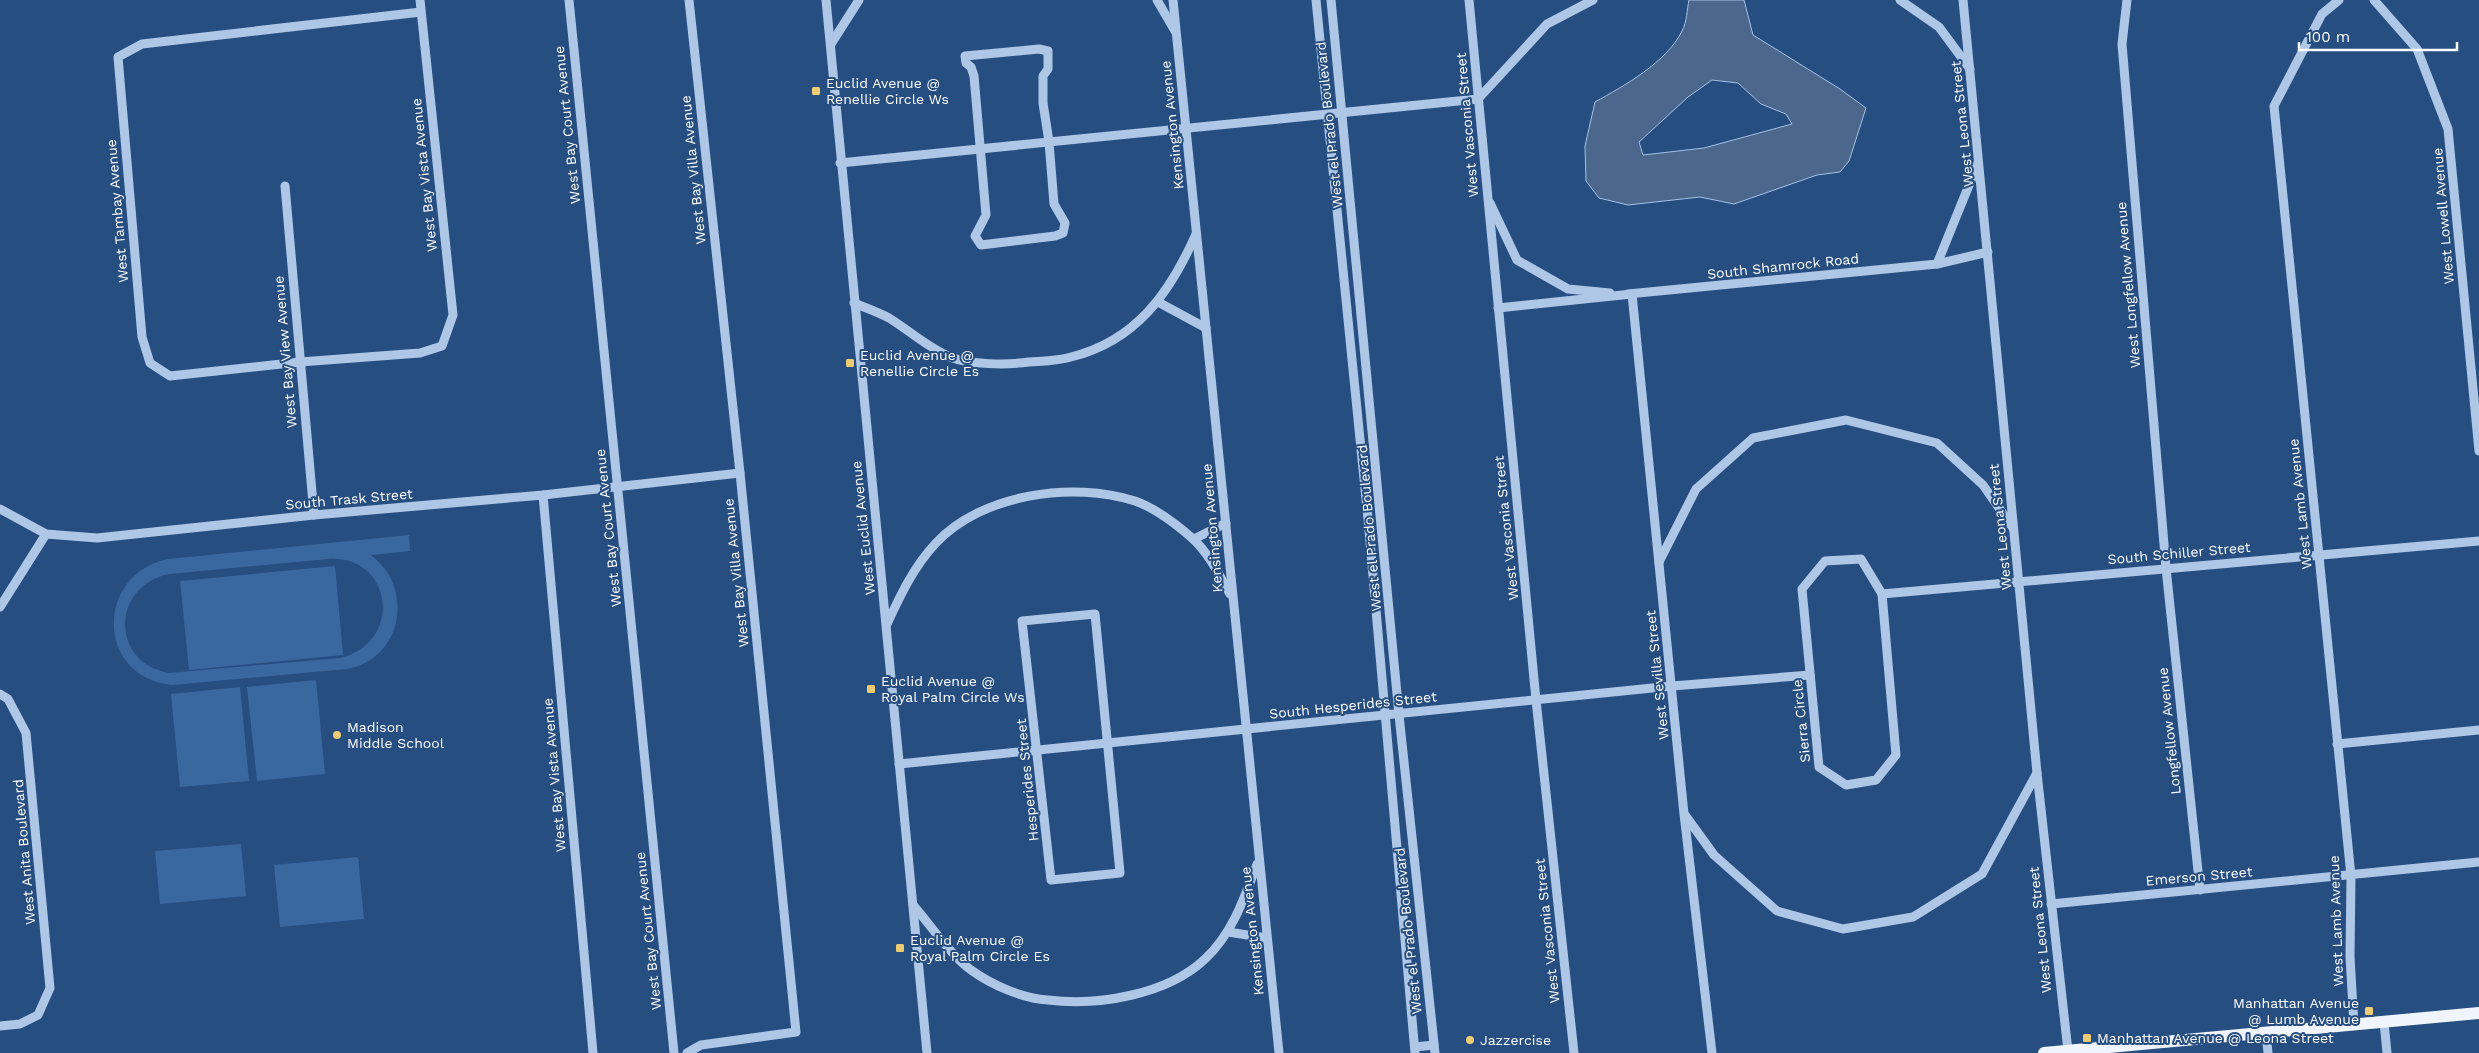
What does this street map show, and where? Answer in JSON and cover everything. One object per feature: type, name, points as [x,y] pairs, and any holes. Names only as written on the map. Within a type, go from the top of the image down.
[{"type":"main road","points":[[2044,1053],[2068,1050],[2144,1048],[2266,1032],[2479,1013]]},
{"type":"street","name":"West Bay Vista Avenue","points":[[300,362],[420,353],[442,346],[452,316],[420,0]]},
{"type":"street","name":"West Bay Court Avenue","points":[[569,0],[674,1053]]},
{"type":"street","name":"West Bay Villa Avenue","points":[[687,1053],[701,1045],[796,1032],[740,473],[689,0]]},
{"type":"street","name":"West Euclid Avenue","points":[[826,0],[840,163],[887,625],[927,1053]]},
{"type":"street","points":[[831,44],[859,0]]},
{"type":"street","points":[[1157,0],[1177,35]]},
{"type":"street","name":"Kensington Avenue","points":[[1173,0],[1258,862],[1279,1053]]},
{"type":"street","name":"West el Prado Boulevard","points":[[1316,0],[1368,519],[1415,1050]]},
{"type":"street","name":"West el Prado Boulevard","points":[[1331,0],[1382,517],[1399,715],[1435,1049]]},
{"type":"street","name":"West Vasconia Street","points":[[1469,0],[1536,700],[1574,1053]]},
{"type":"street","points":[[840,163],[1327,115],[1478,98],[1547,24],[1593,0]]},
{"type":"street","points":[[1900,0],[1939,27],[1970,69]]},
{"type":"street","name":"West Leona Street","points":[[1963,0],[2051,904],[2068,1050]]},
{"type":"street","name":"West Longfellow Avenue","points":[[2127,0],[2122,44],[2166,568]]},
{"type":"street","name":"West Lamb Avenue","points":[[2339,0],[2322,14],[2274,106],[2350,876],[2350,957],[2354,1024]]},
{"type":"street","name":"West Lowell Avenue","points":[[2374,0],[2417,49],[2448,129],[2479,451]]},
{"type":"street","name":"West Tambay Avenue","points":[[300,362],[170,376],[150,363],[142,337],[118,57],[142,44],[421,12]]},
{"type":"street","points":[[1039,49],[1048,51],[1048,69],[1043,76],[1042,88],[1054,204],[1065,222],[1063,233],[1055,236],[981,245],[975,236],[986,215],[980,150],[974,76],[971,67],[966,63],[965,56],[1039,49]]},
{"type":"street","points":[[1937,264],[1980,160]]},
{"type":"street","name":"West Bay View Avenue","points":[[285,186],[314,515]]},
{"type":"street","name":"South Shamrock Road","points":[[1487,195],[1516,260],[1568,289],[1632,294]]},
{"type":"street","points":[[854,303],[889,318],[918,340],[952,358],[1018,364],[1069,358],[1095,350],[1123,336],[1158,302],[1181,267],[1197,232]]},
{"type":"street","name":"South Shamrock Road","points":[[1498,308],[1937,264],[1988,252]]},
{"type":"street","name":"West Sevilla Street","points":[[1632,294],[1684,814],[1712,1053]]},
{"type":"street","points":[[1158,302],[1206,328]]},
{"type":"street","points":[[1347,324],[1363,321]]},
{"type":"street","points":[[1659,562],[1696,489],[1753,438],[1846,420],[1937,443],[1983,485],[2014,528]]},
{"type":"street","name":"South Trask Street","points":[[46,534],[97,538],[314,515],[543,495],[740,473]]},
{"type":"street","points":[[887,625],[906,584],[936,543],[966,518],[995,505],[1027,497],[1072,493],[1107,494],[1136,502],[1166,518],[1194,539],[1232,597]]},
{"type":"street","name":"West Bay Vista Avenue","points":[[543,495],[593,1053]]},
{"type":"street","points":[[0,509],[46,534],[0,607]]},
{"type":"street","points":[[1368,519],[1382,517]]},
{"type":"street","points":[[1194,539],[1226,523]]},
{"type":"street","name":"South Schiller Street","points":[[1882,594],[2479,541]]},
{"type":"street","name":"Sierra Circle","points":[[1860,559],[1882,594],[1896,755],[1876,780],[1846,785],[1819,767],[1802,589],[1825,561],[1860,559]]},
{"type":"street","name":"Longfellow Avenue","points":[[2166,568],[2200,890]]},
{"type":"street","name":"Hesperides Street","points":[[1095,614],[1107,744],[1120,874],[1051,880],[1022,620],[1095,614]]},
{"type":"street","name":"South Hesperides Street","points":[[899,764],[1038,752],[1672,686],[1810,675]]},
{"type":"street","name":"West Anita Boulevard","points":[[0,694],[8,699],[26,732],[50,988],[38,1014],[20,1024],[0,1026]]},
{"type":"street","points":[[2337,744],[2479,730]]},
{"type":"street","points":[[1684,814],[1714,855],[1777,911],[1843,929],[1913,917],[1982,874],[2038,773]]},
{"type":"street","points":[[913,904],[969,970],[997,985],[1026,996],[1048,1000],[1073,1001],[1125,997],[1155,989],[1184,975],[1204,960],[1228,932],[1243,902],[1258,862]]},
{"type":"street","name":"Emerson Street","points":[[2051,904],[2479,862]]},
{"type":"street","points":[[1400,884],[1417,882]]},
{"type":"street","points":[[1228,932],[1267,938]]},
{"type":"street","points":[[2384,1022],[2387,1053]]},
{"type":"street","points":[[2266,1032],[2268,1053]]},
{"type":"street","points":[[1415,1050],[1435,1049]]},
{"type":"shaded area","points":[[1689,0],[1744,0],[1753,35],[1840,89],[1866,108],[1849,161],[1840,172],[1817,175],[1734,204],[1700,197],[1628,205],[1599,198],[1586,181],[1585,146],[1595,102],[1644,72],[1666,53],[1684,27]],"holes":[[[1712,80],[1738,83],[1761,104],[1786,114],[1792,124],[1704,148],[1643,155],[1639,142],[1688,97]]]},
{"type":"shaded area","points":[[409,535],[410,551],[371,555],[387,572],[395,590],[397,620],[392,634],[385,646],[375,656],[362,664],[347,669],[172,685],[147,678],[129,664],[118,646],[114,625],[117,603],[127,584],[144,568],[168,559]],"holes":[[[328,559],[350,561],[366,570],[377,584],[382,601],[382,618],[375,635],[361,649],[340,658],[169,673],[150,666],[136,655],[128,640],[125,624],[128,608],[136,593],[150,581],[169,574]]]},
{"type":"shaded area","points":[[335,566],[343,655],[189,670],[180,581]]},
{"type":"shaded area","points":[[316,680],[325,774],[257,781],[247,687]]},
{"type":"shaded area","points":[[240,687],[249,781],[180,787],[171,694]]},
{"type":"shaded area","points":[[241,844],[246,896],[160,904],[155,851]]},
{"type":"shaded area","points":[[358,857],[364,919],[280,927],[274,865]]},
{"type":"place","name":"Euclid Avenue @ Renellie Circle Ws","points":[[816,91]]},
{"type":"place","name":"Euclid Avenue @ Renellie Circle Es","points":[[850,363]]},
{"type":"place","name":"Euclid Avenue @ Royal Palm Circle Ws","points":[[871,689]]},
{"type":"place","name":"Madison Middle School","points":[[337,735]]},
{"type":"place","name":"Euclid Avenue @ Royal Palm Circle Es","points":[[900,948]]},
{"type":"place","name":"Manhattan Avenue @ Lumb Avenue","points":[[2369,1011]]},
{"type":"place","name":"Manhattan Avenue @ Leona Street","points":[[2087,1038]]},
{"type":"place","name":"Jazzercise","points":[[1470,1040]]}]
